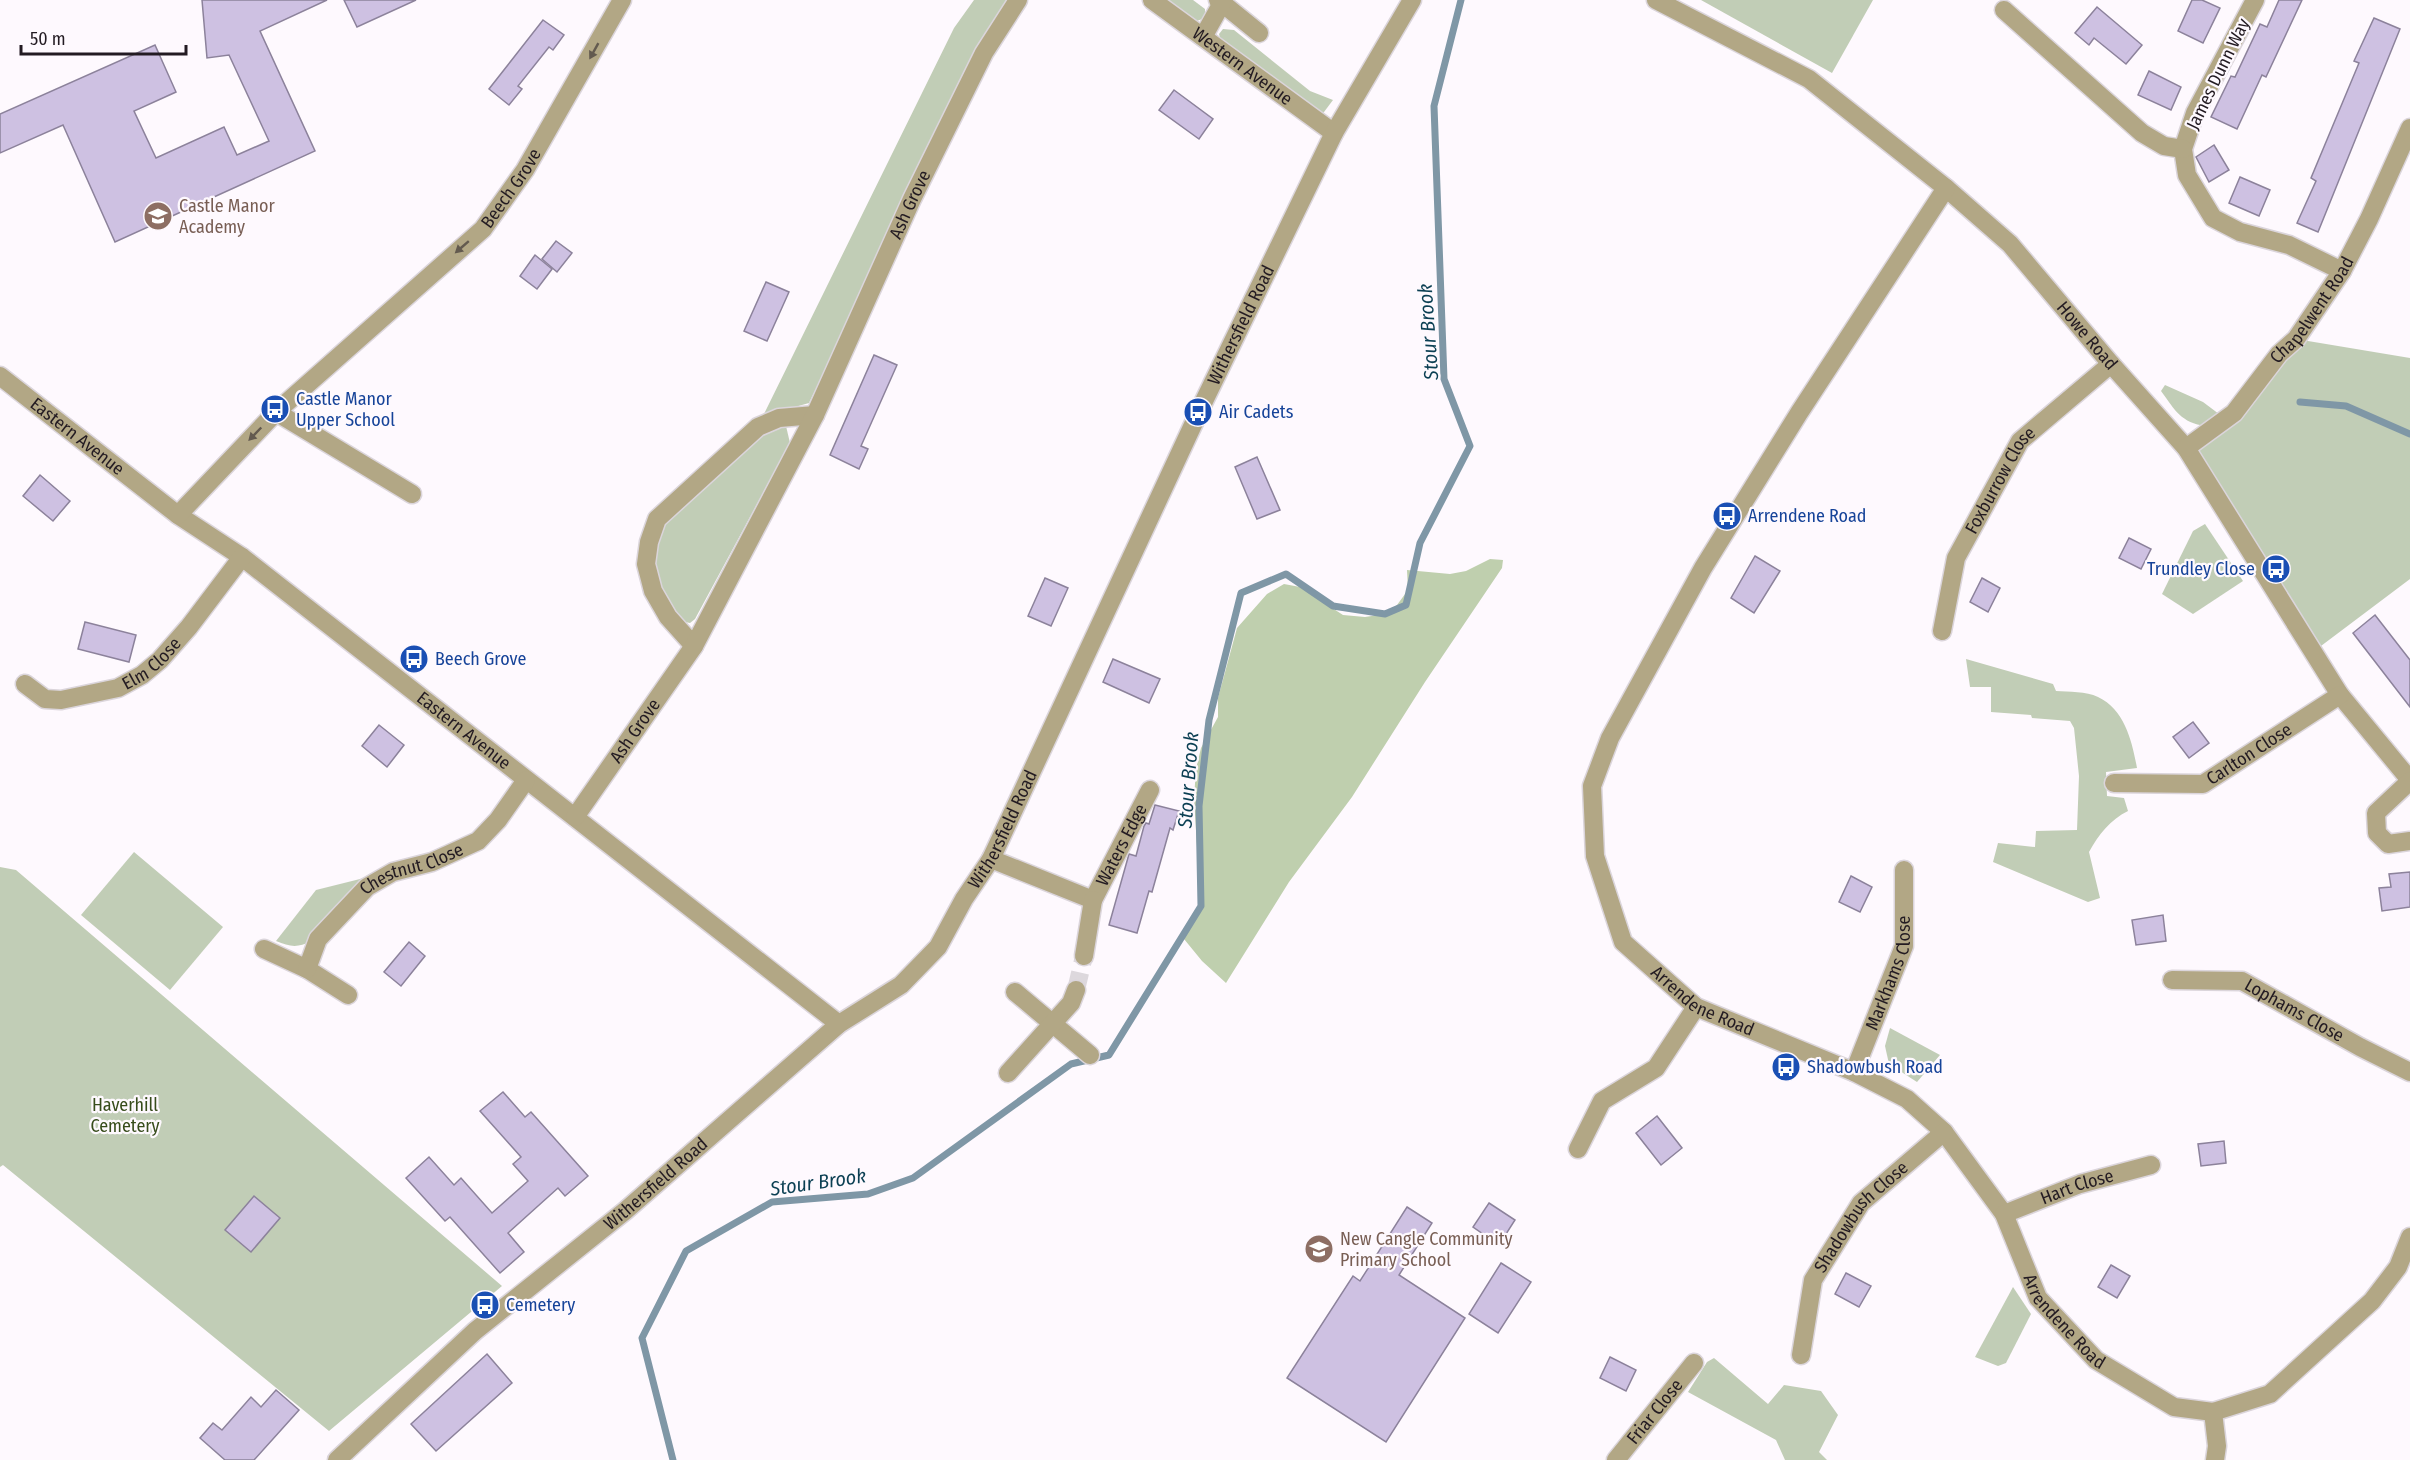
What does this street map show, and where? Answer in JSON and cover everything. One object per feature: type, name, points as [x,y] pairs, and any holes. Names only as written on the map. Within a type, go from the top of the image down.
[{"type":"street","name":"Beech Grove","points":[[177,514],[276,412],[483,229],[525,170],[622,0]]},
{"type":"street","name":"Ash Grove","points":[[575,817],[694,646],[814,415],[912,199],[984,52],[1018,0]]},
{"type":"street","name":"Western Avenue","points":[[1152,0],[1334,133]]},
{"type":"street","name":"Withersfield Road","points":[[337,1460],[475,1331],[625,1211],[839,1024],[901,985],[938,947],[964,899],[991,859],[1209,390],[1334,133],[1412,0]]},
{"type":"street","name":"Howe Road","points":[[1656,0],[1809,79],[1946,188],[2010,244],[2111,364],[2186,448],[2340,695],[2410,780]]},
{"type":"street","name":"James Dunn Way","points":[[2255,0],[2195,113],[2183,148],[2187,175],[2213,218],[2240,232],[2289,245],[2342,271]]},
{"type":"street","points":[[1203,37],[1220,2],[1258,33]]},
{"type":"street","points":[[2004,10],[2142,132],[2164,146],[2183,148]]},
{"type":"street","name":"Chapelwent Road","points":[[2186,448],[2234,413],[2279,354],[2296,339],[2342,271],[2406,142],[2410,128]]},
{"type":"street","name":"Arrendene Road","points":[[1946,188],[1799,413],[1703,568],[1610,738],[1592,786],[1595,856],[1623,942],[1696,1007],[1854,1072],[1907,1099],[1944,1132],[2004,1214],[2038,1298],[2096,1360],[2174,1407],[2213,1412],[2270,1394],[2372,1301],[2398,1267],[2410,1236]]},
{"type":"street","name":"Foxburrow Close","points":[[1942,632],[1956,558],[2020,441],[2111,364]]},
{"type":"street","name":"Eastern Avenue","points":[[0,376],[177,514],[242,557],[839,1024]]},
{"type":"street","points":[[276,412],[412,494]]},
{"type":"street","points":[[694,646],[668,617],[653,591],[646,564],[649,542],[657,519],[758,427],[779,418],[814,415]]},
{"type":"street","name":"Elm Close","points":[[25,684],[45,699],[61,700],[118,688],[142,675],[160,660],[189,627],[242,557]]},
{"type":"street","name":"Carlton Close","points":[[2114,783],[2203,784],[2340,695]]},
{"type":"street","name":"Chestnut Close","points":[[307,969],[318,939],[367,887],[393,872],[432,862],[478,841],[498,820],[526,780]]},
{"type":"street","points":[[2410,780],[2376,813],[2377,833],[2388,844],[2410,841]]},
{"type":"street","name":"Waters Edge","points":[[1084,956],[1093,900],[1150,790]]},
{"type":"street","name":"Waters Edge","points":[[991,859],[1093,900]]},
{"type":"street","name":"Markhams Close","points":[[1854,1072],[1904,946],[1904,870]]},
{"type":"street","points":[[264,949],[307,969],[348,995]]},
{"type":"street","name":"Lophams Close","points":[[2172,980],[2242,981],[2360,1047],[2410,1072]]},
{"type":"street","points":[[1008,1074],[1053,1026],[1071,1003],[1076,990]]},
{"type":"street","points":[[1015,992],[1090,1055]]},
{"type":"street","points":[[1578,1149],[1602,1101],[1656,1068],[1696,1007]]},
{"type":"street","name":"Shadowbush Close","points":[[1801,1355],[1813,1280],[1861,1203],[1944,1132]]},
{"type":"street","name":"Hart Close","points":[[2004,1214],[2080,1184],[2151,1165]]},
{"type":"street","name":"Friar Close","points":[[1616,1460],[1694,1363]]},
{"type":"street","points":[[2213,1412],[2217,1446],[2215,1460]]},
{"type":"green space","points":[[974,0],[1014,0],[981,51],[809,403],[763,416],[954,28]]},
{"type":"green space","points":[[1166,0],[1193,0],[1205,9],[1205,18],[1194,22]]},
{"type":"green space","points":[[1701,0],[1873,0],[1832,73]]},
{"type":"green space","points":[[1223,29],[1234,30],[1310,91],[1333,100],[1321,116],[1222,45],[1219,34]]},
{"type":"green space","points":[[2296,339],[2410,358],[2410,579],[2313,652],[2186,448],[2234,413]]},
{"type":"green space","points":[[2165,385],[2203,402],[2219,414],[2206,426],[2184,419],[2161,391]]},
{"type":"green space","points":[[786,426],[790,443],[695,619],[690,623],[675,620],[653,568],[653,545],[662,523],[762,436],[778,427]]},
{"type":"green space","points":[[2205,524],[2243,581],[2193,614],[2162,594],[2193,531]]},
{"type":"green space","points":[[1490,559],[1503,560],[1502,568],[1425,682],[1352,797],[1289,882],[1226,983],[1202,961],[1184,939],[1196,916],[1200,896],[1194,798],[1196,769],[1201,748],[1218,717],[1218,698],[1237,628],[1267,594],[1284,584],[1300,587],[1343,615],[1365,617],[1385,614],[1397,605],[1408,590],[1407,570],[1450,574],[1466,571]]},
{"type":"green space","points":[[1966,659],[2053,684],[2056,691],[2093,695],[2107,703],[2121,718],[2130,737],[2137,768],[2106,772],[2107,796],[2124,798],[2128,811],[2106,828],[2089,852],[2100,898],[2088,902],[1993,862],[1998,843],[2035,847],[2036,831],[2077,830],[2079,776],[2074,728],[2070,721],[1991,712],[1991,687],[1970,687]]},
{"type":"green space","points":[[134,852],[223,927],[170,990],[81,915]]},
{"type":"green space","name":"Haverhill Cemetery","points":[[0,867],[16,870],[502,1286],[329,1431],[3,1165],[0,1167]]},
{"type":"green space","points":[[368,877],[311,941],[294,946],[276,941],[316,890]]},
{"type":"green space","points":[[1890,1028],[1940,1055],[1917,1082],[1889,1064],[1885,1046]]},
{"type":"green space","points":[[2013,1287],[2031,1314],[2006,1363],[1998,1366],[1975,1357]]},
{"type":"green space","points":[[1714,1358],[1768,1404],[1784,1385],[1821,1391],[1838,1415],[1819,1452],[1827,1460],[1785,1460],[1776,1440],[1688,1392],[1707,1362]]},
{"type":"building","points":[[202,0],[327,0],[260,31],[315,151],[115,242],[63,125],[0,153],[0,114],[155,45],[176,92],[134,111],[156,158],[224,127],[237,155],[269,141],[229,55],[207,58]]},
{"type":"building","points":[[344,0],[416,0],[357,27]]},
{"type":"building","points":[[2192,0],[2202,0],[2220,8],[2203,43],[2178,31]]},
{"type":"building","points":[[2279,0],[2302,0],[2266,77],[2262,75],[2237,129],[2211,117],[2231,76],[2235,77],[2260,24],[2267,27]]},
{"type":"building","points":[[2097,7],[2142,45],[2126,64],[2094,38],[2089,45],[2075,33]]},
{"type":"building","points":[[2374,18],[2400,29],[2318,232],[2297,223],[2316,181],[2311,178],[2359,63],[2354,61]]},
{"type":"building","points":[[543,20],[564,35],[553,50],[549,47],[518,86],[522,89],[509,105],[489,89]]},
{"type":"building","points":[[2149,71],[2181,87],[2171,110],[2138,95]]},
{"type":"building","points":[[1174,90],[1213,119],[1199,139],[1159,110]]},
{"type":"building","points":[[2214,145],[2229,170],[2209,182],[2196,157]]},
{"type":"building","points":[[2240,177],[2270,190],[2259,216],[2229,203]]},
{"type":"building","points":[[556,241],[572,253],[557,272],[542,259]]},
{"type":"building","points":[[535,255],[552,269],[537,289],[520,276]]},
{"type":"building","points":[[766,282],[789,292],[767,341],[744,331]]},
{"type":"building","points":[[874,355],[897,365],[861,446],[868,449],[859,469],[830,455]]},
{"type":"building","points":[[1257,457],[1280,510],[1257,519],[1235,467]]},
{"type":"building","points":[[40,475],[70,501],[53,521],[23,496]]},
{"type":"building","points":[[2129,538],[2151,549],[2141,569],[2119,558]]},
{"type":"building","points":[[1755,556],[1780,571],[1754,613],[1731,598]]},
{"type":"building","points":[[1045,578],[1068,588],[1051,626],[1028,616]]},
{"type":"building","points":[[1982,578],[2000,588],[1988,612],[1970,602]]},
{"type":"building","points":[[2375,615],[2410,660],[2410,707],[2353,633]]},
{"type":"building","points":[[85,622],[136,635],[129,662],[78,649]]},
{"type":"building","points":[[1113,659],[1160,679],[1149,703],[1103,682]]},
{"type":"building","points":[[2193,722],[2209,743],[2189,758],[2173,737]]},
{"type":"building","points":[[379,725],[404,745],[387,767],[362,746]]},
{"type":"building","points":[[1155,805],[1179,811],[1173,830],[1170,828],[1152,892],[1149,891],[1137,933],[1109,925],[1129,854],[1136,856],[1144,826],[1146,823],[1149,824]]},
{"type":"building","points":[[2410,872],[2410,907],[2382,911],[2379,888],[2391,887],[2389,874]]},
{"type":"building","points":[[1851,876],[1872,887],[1860,912],[1839,902]]},
{"type":"building","points":[[2163,915],[2166,941],[2136,945],[2132,920]]},
{"type":"building","points":[[409,942],[425,956],[401,986],[384,972]]},
{"type":"building","points":[[503,1092],[525,1117],[531,1112],[588,1176],[565,1196],[558,1188],[508,1233],[524,1252],[500,1273],[450,1217],[445,1221],[406,1178],[429,1157],[454,1185],[461,1178],[492,1213],[528,1181],[513,1164],[521,1157],[480,1111]]},
{"type":"building","points":[[1657,1116],[1682,1148],[1661,1165],[1636,1133]]},
{"type":"building","points":[[2224,1141],[2226,1163],[2201,1166],[2198,1144]]},
{"type":"building","points":[[254,1196],[280,1218],[251,1252],[225,1230]]},
{"type":"building","points":[[1489,1203],[1515,1220],[1499,1245],[1473,1227]]},
{"type":"building","points":[[1407,1207],[1432,1223],[1399,1275],[1465,1318],[1386,1442],[1287,1378],[1353,1276],[1360,1281]]},
{"type":"building","points":[[1501,1263],[1531,1282],[1498,1333],[1469,1314]]},
{"type":"building","points":[[2111,1265],[2130,1276],[2117,1298],[2098,1287]]},
{"type":"building","points":[[1846,1273],[1871,1286],[1859,1307],[1835,1294]]},
{"type":"building","points":[[487,1354],[512,1383],[436,1451],[411,1424]]},
{"type":"building","points":[[1610,1357],[1636,1370],[1626,1391],[1600,1378]]},
{"type":"building","points":[[276,1390],[299,1410],[254,1460],[225,1460],[200,1438],[213,1423],[222,1430],[251,1397],[261,1407]]},
{"type":"waterway","name":"Stour Brook","points":[[673,1460],[642,1338],[686,1251],[772,1202],[868,1194],[913,1178],[1071,1064],[1109,1055],[1201,906],[1199,806],[1209,720],[1241,593],[1286,574],[1333,606],[1385,614],[1406,605],[1420,543],[1470,446],[1444,379],[1434,106],[1461,0]]},
{"type":"waterway","points":[[2300,402],[2346,406],[2410,434]]},
{"type":"tunnel","points":[[1076,990],[1084,956]]},
{"type":"place","name":"Castle Manor Academy","points":[[158,216]]},
{"type":"place","name":"Castle Manor Upper School","points":[[275,409]]},
{"type":"place","name":"Air Cadets","points":[[1198,412]]},
{"type":"place","name":"Arrendene Road","points":[[1727,516]]},
{"type":"place","name":"Trundley Close","points":[[2276,569]]},
{"type":"place","name":"Beech Grove","points":[[414,659]]},
{"type":"place","name":"Shadowbush Road","points":[[1786,1067]]},
{"type":"place","name":"New Cangle Community Primary School","points":[[1319,1249]]},
{"type":"place","name":"Cemetery","points":[[485,1305]]}]
